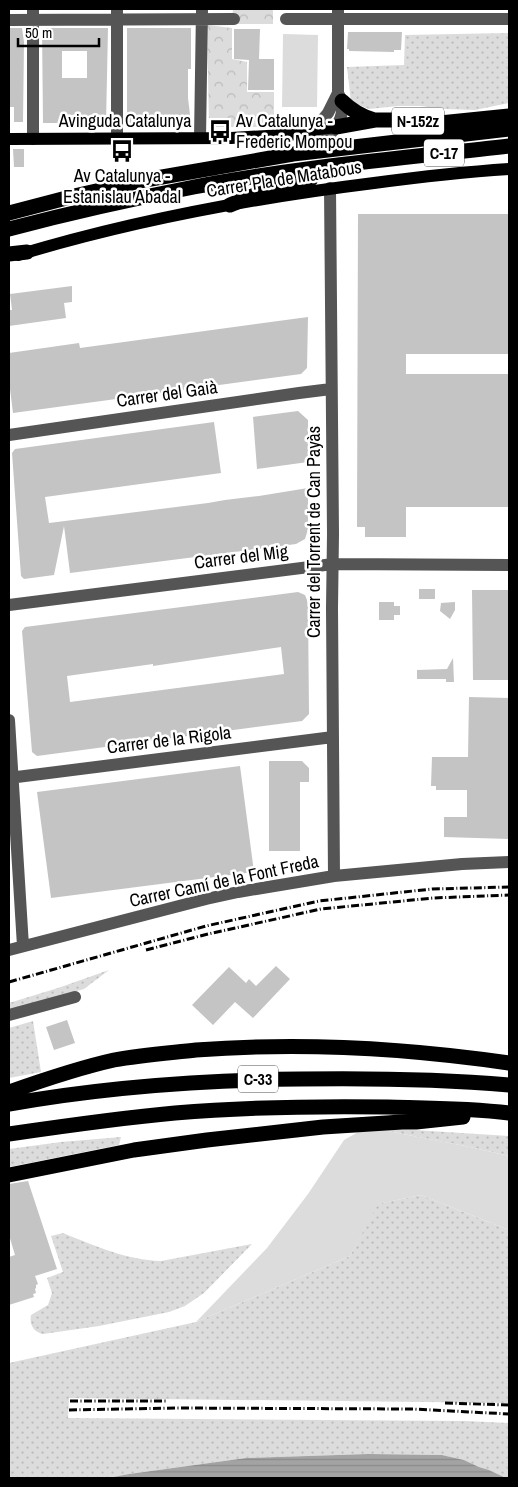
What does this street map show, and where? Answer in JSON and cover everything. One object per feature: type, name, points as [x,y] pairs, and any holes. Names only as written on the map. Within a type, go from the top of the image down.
[{"type":"highway","points":[[340,97],[357,113],[375,120]]},
{"type":"highway","name":"N-152z","points":[[336,127],[375,120],[440,123],[509,116]]},
{"type":"highway","name":"C-17","points":[[12,212],[145,180],[294,154],[509,129]]},
{"type":"highway","name":"C-17","points":[[9,229],[194,187],[272,174],[509,146]]},
{"type":"highway","points":[[230,205],[282,184],[335,174],[378,160]]},
{"type":"highway","points":[[9,255],[27,252]]},
{"type":"highway","points":[[9,1092],[113,1060],[222,1048],[281,1046],[393,1050],[445,1054],[509,1063]]},
{"type":"highway","name":"C-33","points":[[9,1104],[81,1093],[165,1084],[249,1079],[410,1079],[509,1085]]},
{"type":"highway","name":"C-33","points":[[9,1134],[83,1123],[175,1113],[259,1108],[427,1108],[506,1113]]},
{"type":"highway","points":[[9,1175],[134,1150],[207,1140],[323,1126],[416,1122],[506,1113]]},
{"type":"main road","name":"N-152z","points":[[302,134],[318,129],[336,127]]},
{"type":"main road","name":"Avinguda Catalunya","points":[[9,139],[200,138],[302,134]]},
{"type":"main road","name":"Carrer Pla de Matabous","points":[[27,252],[145,221],[230,205],[330,188],[509,169]]},
{"type":"street","points":[[286,19],[338,13],[509,19]]},
{"type":"street","points":[[336,127],[341,118],[338,13]]},
{"type":"street","points":[[33,14],[33,139]]},
{"type":"street","points":[[9,20],[33,14],[202,14],[234,19]]},
{"type":"street","points":[[117,14],[117,138]]},
{"type":"street","points":[[200,138],[202,14]]},
{"type":"street","points":[[302,134],[322,119],[340,97]]},
{"type":"street","name":"Carrer del Torrent de Can Payàs","points":[[330,188],[334,876]]},
{"type":"street","name":"Carrer del Gaià","points":[[9,435],[331,390]]},
{"type":"street","name":"Carrer del Mig","points":[[9,605],[333,564],[509,565]]},
{"type":"street","points":[[9,720],[11,778],[23,946]]},
{"type":"street","name":"Carrer de la Rigola","points":[[11,778],[333,737]]},
{"type":"street","name":"Carrer Camí de la Font Freda","points":[[9,950],[238,892],[334,876],[462,864],[509,862]]},
{"type":"street","points":[[9,1015],[75,996]]},
{"type":"green space","points":[[233,9],[273,9],[273,24],[232,24]]},
{"type":"green space","points":[[207,25],[232,28],[232,59],[247,62],[247,92],[274,92],[274,127],[209,127]]},
{"type":"green space","points":[[509,33],[509,103],[475,110],[421,106],[369,109],[351,102],[347,67],[404,65],[405,35]]},
{"type":"green space","points":[[283,34],[318,35],[317,107],[282,107]]},
{"type":"green space","points":[[109,970],[84,989],[9,1010],[9,1003]]},
{"type":"green space","points":[[33,1021],[41,1072],[9,1078],[9,1028]]},
{"type":"green space","points":[[367,1127],[509,1136],[509,1156],[470,1147]]},
{"type":"green space","points":[[367,1127],[509,1156],[509,1230],[421,1195],[378,1204],[350,1256],[196,1322],[267,1248],[308,1194],[344,1140]]},
{"type":"green space","points":[[121,1137],[119,1145],[9,1167],[9,1149]]},
{"type":"green space","points":[[421,1195],[509,1230],[509,1403],[69,1398],[68,1418],[465,1421],[509,1423],[509,1478],[464,1460],[442,1455],[368,1454],[246,1458],[108,1478],[9,1478],[9,1363],[196,1322],[350,1256],[377,1204]]},
{"type":"green space","points":[[63,1233],[123,1255],[161,1261],[252,1244],[204,1293],[185,1306],[169,1312],[99,1326],[43,1334],[33,1328],[31,1315],[48,1305],[52,1293],[47,1278],[63,1272],[51,1236]]},
{"type":"shaded area","points":[[368,1454],[442,1455],[464,1460],[506,1478],[108,1478],[246,1458]]},
{"type":"building","points":[[9,28],[22,28],[24,42],[23,122],[14,122],[14,107],[9,107]]},
{"type":"building","points":[[42,28],[108,28],[106,123],[43,123]],"holes":[[[62,51],[87,51],[87,78],[62,78]]]},
{"type":"building","points":[[127,28],[191,28],[191,69],[188,69],[188,98],[191,123],[127,123]]},
{"type":"building","points":[[234,29],[260,29],[259,59],[274,59],[274,90],[248,90],[249,60],[234,59]]},
{"type":"building","points":[[348,32],[402,32],[401,50],[394,50],[394,52],[349,51],[347,49]]},
{"type":"building","points":[[13,149],[24,149],[24,167],[14,167]]},
{"type":"building","points":[[358,214],[509,214],[509,354],[406,354],[406,374],[509,374],[509,507],[406,507],[406,537],[365,537],[365,527],[357,527]]},
{"type":"building","points":[[72,286],[72,302],[64,303],[66,318],[9,326],[9,310],[12,310],[10,294]]},
{"type":"building","points":[[308,317],[307,368],[301,374],[13,413],[9,381],[9,353],[79,343],[80,348]]},
{"type":"building","points":[[298,411],[308,420],[308,462],[257,469],[253,417]]},
{"type":"building","points":[[214,422],[221,473],[45,497],[49,523],[308,488],[308,529],[305,539],[296,544],[70,573],[64,526],[54,575],[24,579],[21,576],[12,453],[15,449]]},
{"type":"building","points":[[419,589],[435,589],[435,599],[419,599]]},
{"type":"building","points":[[472,590],[509,590],[509,680],[473,680]]},
{"type":"building","points":[[298,592],[305,595],[308,608],[309,714],[302,721],[37,756],[32,752],[22,631],[25,627]],"holes":[[[281,647],[284,674],[70,702],[67,676],[153,664],[153,666]]]},
{"type":"building","points":[[379,602],[394,602],[394,606],[400,606],[400,615],[394,615],[394,620],[379,620]]},
{"type":"building","points":[[455,602],[455,610],[450,619],[440,611],[441,603]]},
{"type":"building","points":[[453,658],[454,682],[446,682],[446,679],[417,679],[417,670],[447,669]]},
{"type":"building","points":[[469,697],[509,698],[509,839],[444,837],[444,817],[467,817],[467,790],[436,790],[436,786],[431,786],[432,757],[468,757]]},
{"type":"building","points":[[269,761],[302,761],[309,768],[309,782],[300,782],[300,851],[269,851]]},
{"type":"building","points":[[240,766],[254,872],[51,898],[37,792]]},
{"type":"building","points":[[276,966],[290,979],[253,1018],[235,1002],[213,1025],[192,1005],[229,967],[246,983],[249,979],[256,986]]},
{"type":"building","points":[[67,1020],[75,1043],[54,1050],[46,1027]]},
{"type":"building","points":[[28,1181],[57,1269],[35,1276],[38,1284],[35,1289],[36,1293],[33,1294],[34,1297],[9,1305],[9,1257],[15,1255],[9,1235],[9,1184]]},
{"type":"railway","points":[[9,982],[206,926],[319,901],[432,889],[509,887]]},
{"type":"railway","points":[[146,950],[321,909],[433,898],[509,895]]},
{"type":"railway","points":[[70,1401],[167,1401]]},
{"type":"railway","points":[[445,1403],[509,1405]]},
{"type":"railway","points":[[69,1410],[176,1408],[413,1409],[509,1414]]},
{"type":"place","name":"Av Catalunya - Frederic Mompou","points":[[220,131]]},
{"type":"place","name":"Av Catalunya - Estanislau Abadal","points":[[122,151]]}]
